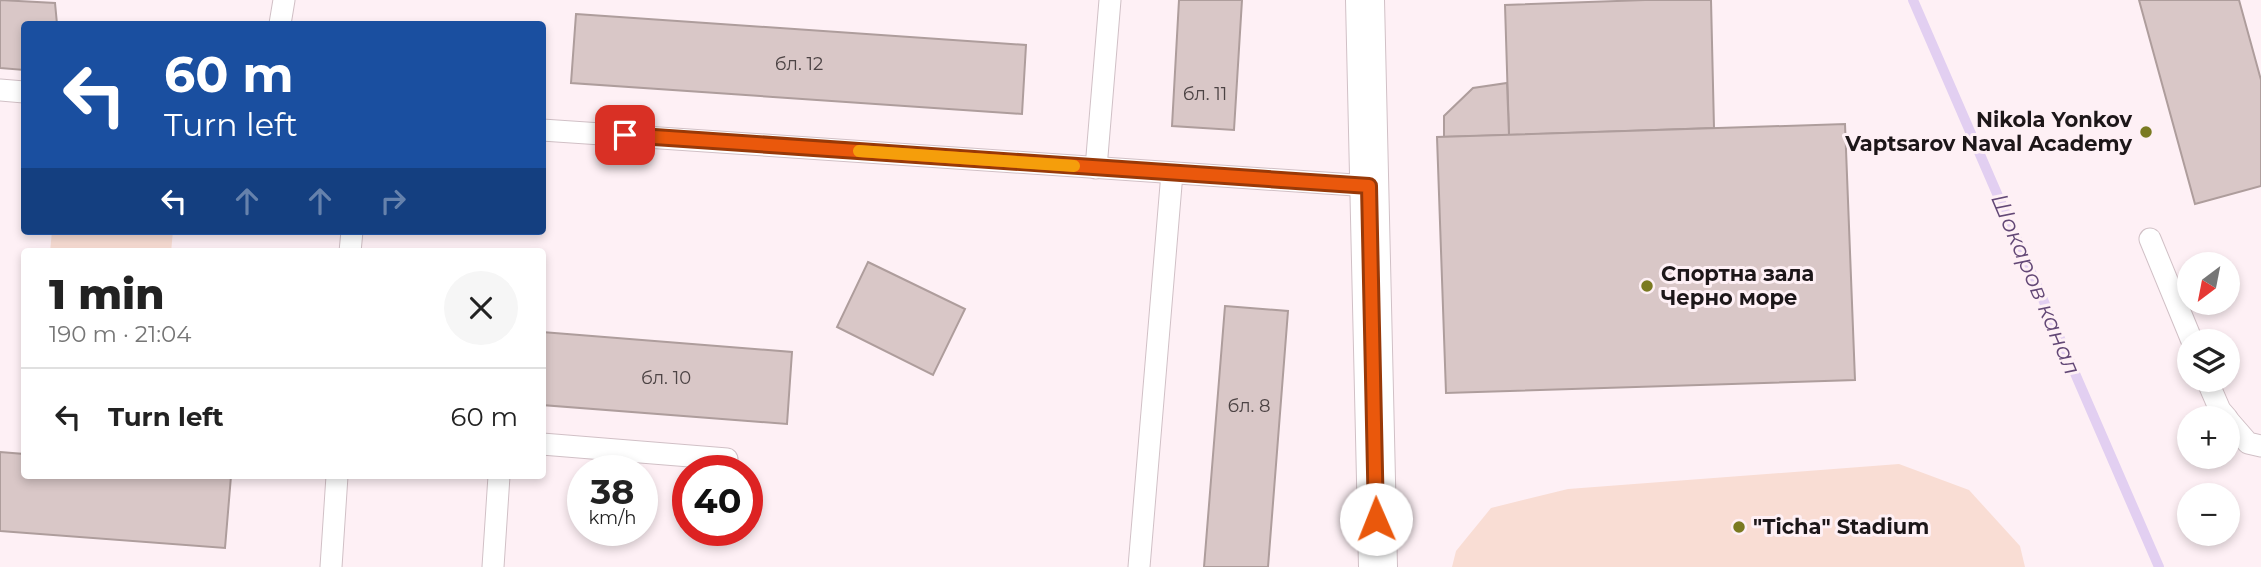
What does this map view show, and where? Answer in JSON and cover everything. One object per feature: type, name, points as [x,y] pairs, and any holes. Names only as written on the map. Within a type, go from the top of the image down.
[{"type":"street","points":[[1365,0],[1378,567]]},
{"type":"lane","points":[[280,21],[284,0]]},
{"type":"lane","points":[[1096,168],[1110,0]]},
{"type":"lane","points":[[0,90],[21,92]]},
{"type":"lane","points":[[546,130],[1369,186]]},
{"type":"lane","points":[[1139,567],[1172,173]]},
{"type":"lane","points":[[2150,239],[2187,329]]},
{"type":"lane","points":[[2240,434],[2248,443],[2261,446]]},
{"type":"lane","points":[[546,444],[678,455]]},
{"type":"lane","points":[[331,567],[337,479]]},
{"type":"lane","points":[[493,567],[499,479]]},
{"type":"shaded area","points":[[52,235],[173,235],[171,248],[50,248]]},
{"type":"shaded area","name":"\"Ticha\" Stadium","points":[[1899,464],[1969,490],[2020,546],[2025,567],[1452,567],[1456,551],[1491,508],[1568,489]]},
{"type":"building","points":[[0,0],[55,3],[57,21],[21,21],[21,70],[0,68]]},
{"type":"building","points":[[1179,0],[1242,0],[1234,130],[1172,126]]},
{"type":"building","points":[[1711,0],[1714,128],[1509,135],[1505,5]]},
{"type":"building","points":[[2139,0],[2239,0],[2261,80],[2261,186],[2195,204]]},
{"type":"building","points":[[576,14],[1026,45],[1022,114],[571,83]]},
{"type":"building","points":[[1507,83],[1509,135],[1444,137],[1444,116],[1473,88]]},
{"type":"building","name":"Спортна зала Черно море","points":[[1845,124],[1855,380],[1446,393],[1437,137]]},
{"type":"building","points":[[868,262],[965,309],[933,375],[837,327]]},
{"type":"building","points":[[1225,306],[1288,311],[1268,567],[1204,567]]},
{"type":"building","points":[[546,332],[792,352],[787,424],[546,405]]},
{"type":"building","points":[[0,452],[21,454],[21,479],[231,479],[225,548],[0,531]]},
{"type":"waterway","name":"Шокаров канал","points":[[1913,0],[2159,567]]},
{"type":"slow traffic","points":[[859,151],[1074,166]]},
{"type":"place","name":"Nikola Yonkov Vaptsarov Naval Academy","points":[[2146,132]]},
{"type":"place","name":"Спортна зала Черно море","points":[[1647,286]]},
{"type":"place","name":"\"Ticha\" Stadium","points":[[1739,527]]},
{"type":"route","points":[[625,135],[1369,186],[1376,519]]}]
